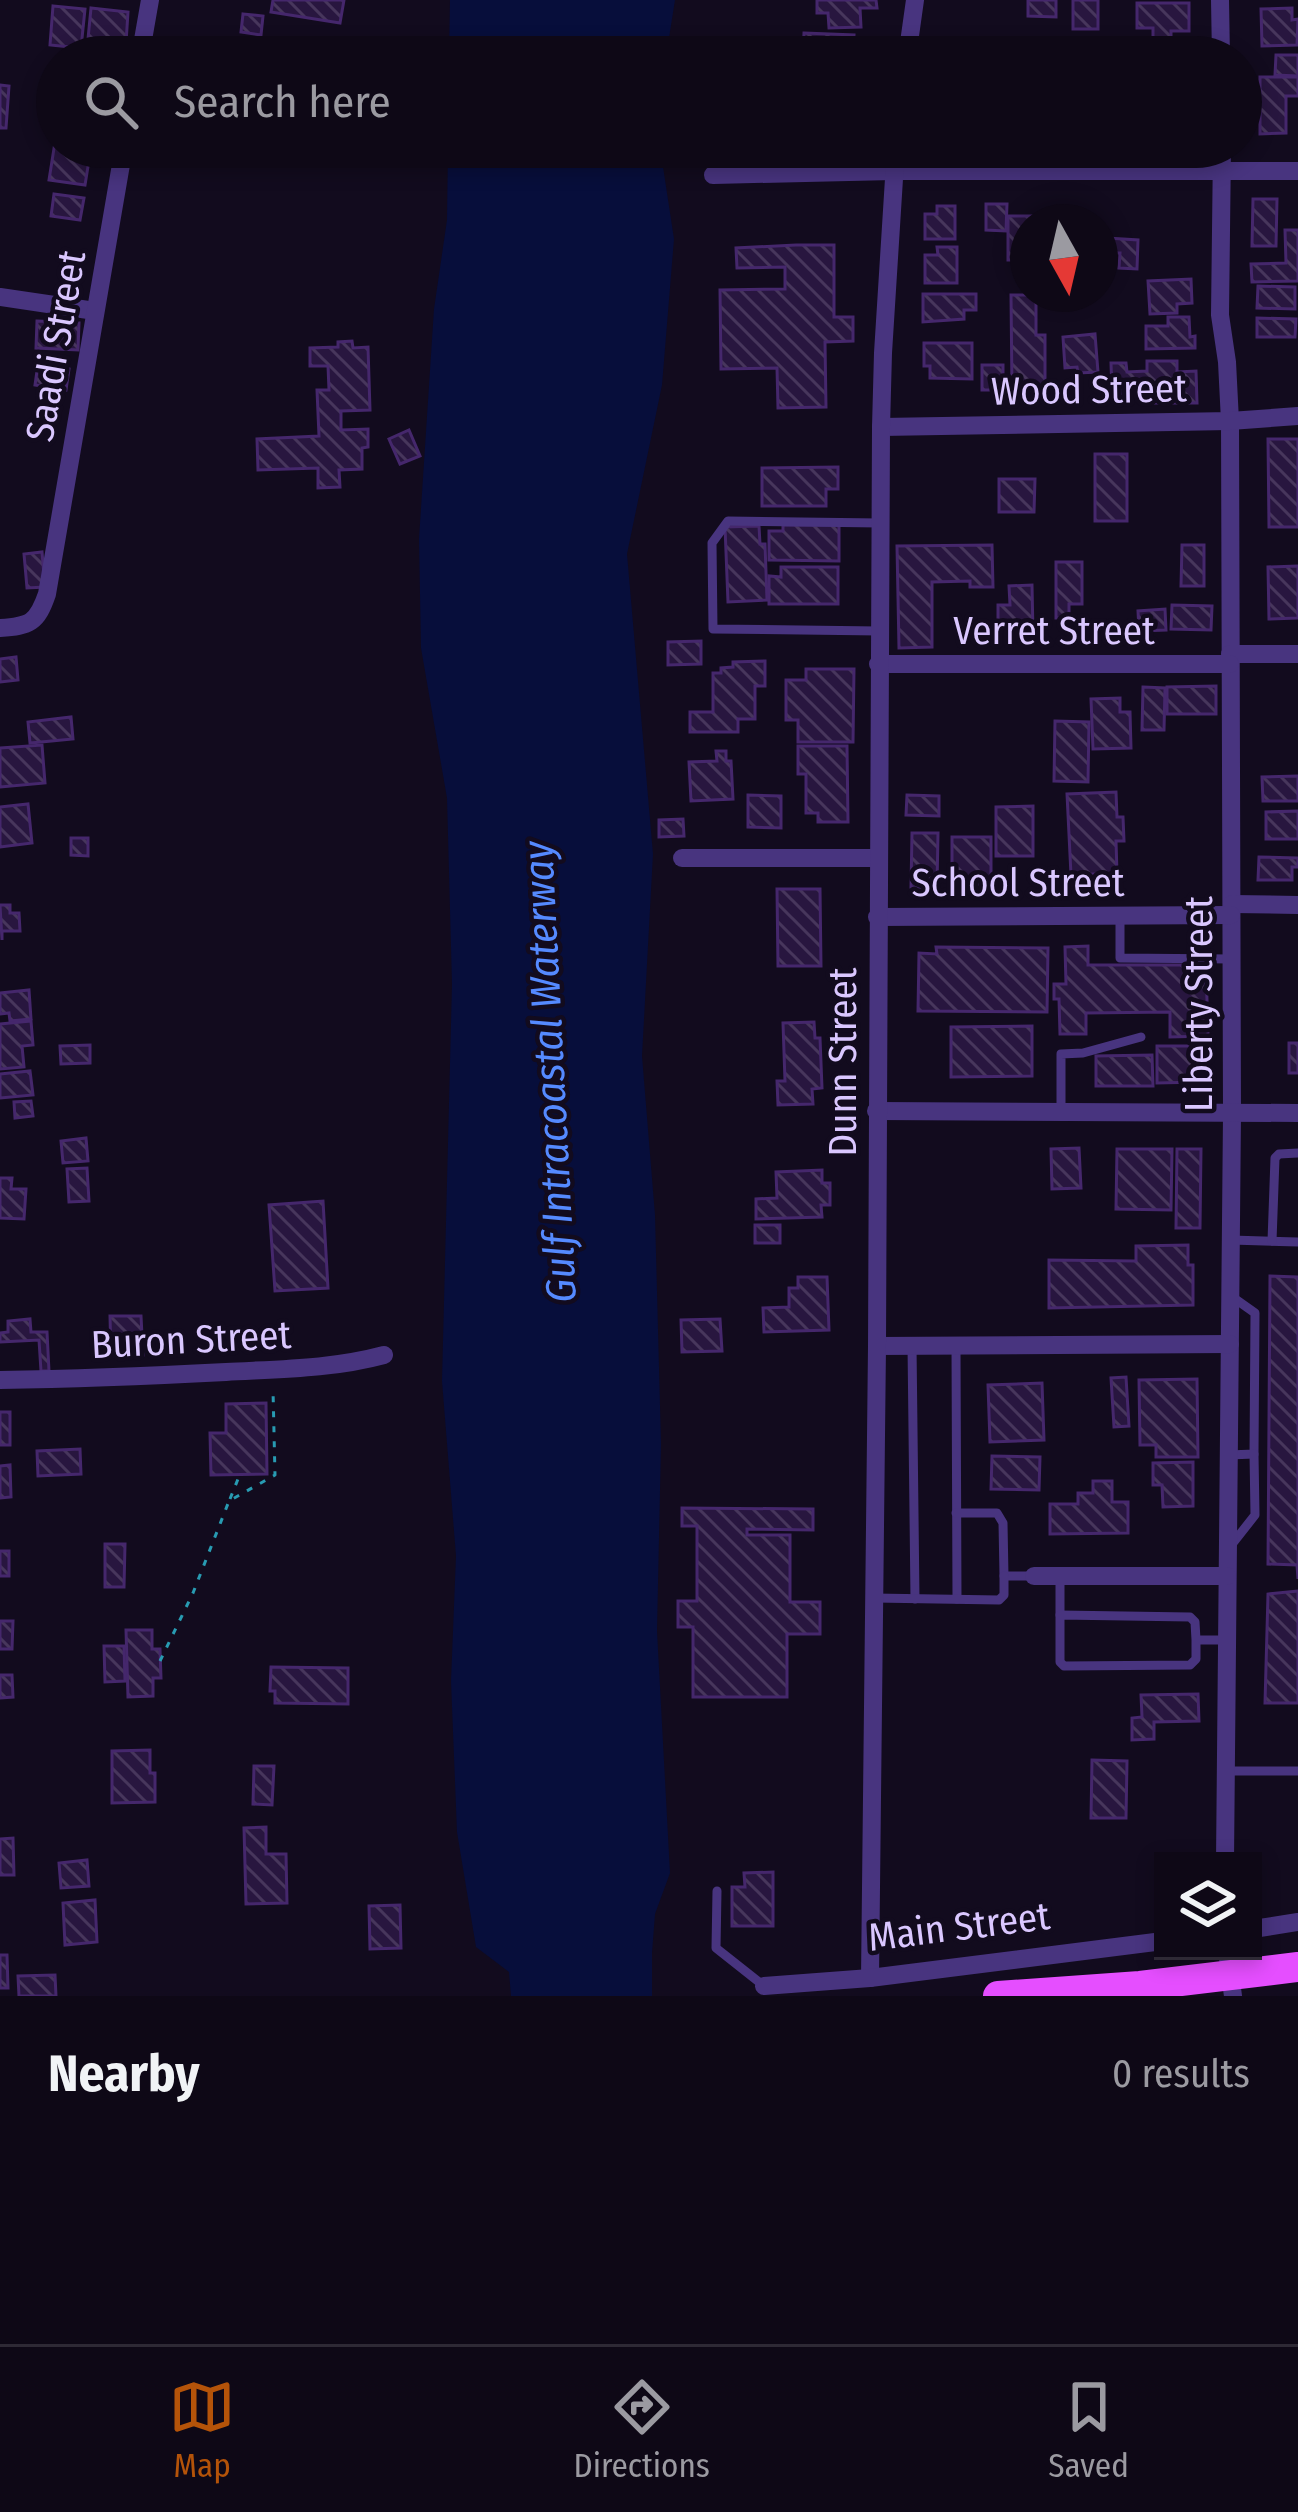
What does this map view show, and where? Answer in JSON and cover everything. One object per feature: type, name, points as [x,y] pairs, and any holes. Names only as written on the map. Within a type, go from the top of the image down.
[{"type":"main road","name":"Main Street","points":[[998,1996],[1141,1986],[1298,1967]]},
{"type":"street","points":[[144,36],[150,0]]},
{"type":"street","points":[[910,36],[915,0]]},
{"type":"street","points":[[1220,0],[1221,36]]},
{"type":"street","name":"Saadi Street","points":[[0,628],[27,625],[40,615],[47,594],[120,168]]},
{"type":"street","name":"Dunn Street","points":[[869,1978],[880,427],[893,168]]},
{"type":"street","name":"Liberty Street","points":[[1222,168],[1220,315],[1231,421],[1232,910],[1225,1852]]},
{"type":"street","points":[[713,175],[1298,171]]},
{"type":"street","points":[[0,297],[95,311]]},
{"type":"street","name":"Wood Street","points":[[880,427],[1298,416]]},
{"type":"street","name":"Verret Street","points":[[878,664],[1298,654]]},
{"type":"street","name":"School Street","points":[[682,858],[878,858]]},
{"type":"street","name":"School Street","points":[[877,917],[1120,916],[1298,905]]},
{"type":"street","points":[[876,1112],[1298,1113]]},
{"type":"street","points":[[877,1346],[1230,1344]]},
{"type":"street","name":"Buron Street","points":[[0,1380],[272,1370],[346,1365],[384,1355]]},
{"type":"street","points":[[1034,1576],[1227,1576]]},
{"type":"street","points":[[1262,1928],[1298,1922]]},
{"type":"street","name":"Main Street","points":[[764,1986],[869,1978],[1154,1942]]},
{"type":"street","points":[[1228,1960],[1233,1993]]},
{"type":"lane","points":[[879,631],[713,629],[712,543],[728,521],[880,524]]},
{"type":"lane","points":[[1120,916],[1120,958],[1232,959]]},
{"type":"lane","points":[[1061,1113],[1061,1054],[1141,1037]]},
{"type":"lane","points":[[1272,1241],[1275,1158],[1298,1153]]},
{"type":"lane","points":[[1231,1240],[1298,1242]]},
{"type":"lane","points":[[1228,1550],[1255,1515],[1255,1313],[1231,1296]]},
{"type":"lane","points":[[912,1345],[915,1599]]},
{"type":"lane","points":[[956,1346],[957,1599]]},
{"type":"lane","points":[[1229,1455],[1255,1454]]},
{"type":"lane","points":[[874,1598],[999,1600],[1004,1595],[1001,1518],[992,1512],[956,1513]]},
{"type":"lane","points":[[1004,1576],[1034,1576]]},
{"type":"lane","points":[[1060,1576],[1060,1615],[1060,1662],[1064,1666],[1190,1665],[1196,1659],[1195,1622],[1190,1617],[1060,1615]]},
{"type":"lane","points":[[1196,1640],[1227,1640]]},
{"type":"lane","points":[[1226,1771],[1298,1772]]},
{"type":"lane","points":[[717,1891],[716,1948],[764,1986]]},
{"type":"path","points":[[229,1501],[274,1475],[272,1370]]},
{"type":"path","points":[[160,1661],[240,1474]]},
{"type":"water","points":[[450,0],[675,0],[669,36],[449,36]]},
{"type":"water","name":"Gulf Intracoastal Waterway","points":[[448,168],[663,168],[674,239],[662,385],[627,554],[653,854],[642,1056],[655,1215],[661,1444],[657,1631],[670,1873],[655,1914],[652,1996],[511,1996],[509,1972],[476,1947],[457,1832],[451,1681],[456,1556],[442,1381],[452,984],[447,798],[421,648],[419,539],[434,309],[447,220]]},
{"type":"building","points":[[273,0],[344,0],[340,23],[271,12]]},
{"type":"building","points":[[817,0],[876,0],[877,8],[860,8],[861,27],[829,28],[828,13],[817,13]]},
{"type":"building","points":[[1028,0],[1056,0],[1056,17],[1028,16]]},
{"type":"building","points":[[1073,0],[1098,0],[1098,29],[1073,29]]},
{"type":"building","points":[[1137,3],[1189,3],[1189,31],[1153,36],[1153,28],[1137,28]]},
{"type":"building","points":[[53,6],[85,9],[82,36],[51,36]]},
{"type":"building","points":[[91,8],[128,12],[126,36],[88,36]]},
{"type":"building","points":[[1292,8],[1292,20],[1298,19],[1297,45],[1262,46],[1261,9]]},
{"type":"building","points":[[243,14],[263,16],[261,35],[241,32]]},
{"type":"building","points":[[804,33],[854,35],[854,36]]},
{"type":"building","points":[[1276,55],[1298,55],[1298,76],[1275,75]]},
{"type":"building","points":[[1262,77],[1298,77],[1298,96],[1286,96],[1286,133],[1262,134]]},
{"type":"building","points":[[0,85],[9,86],[6,128],[0,128]]},
{"type":"building","points":[[51,168],[88,168],[85,185],[49,180]]},
{"type":"building","points":[[54,194],[84,198],[80,220],[51,216]]},
{"type":"building","points":[[1253,199],[1277,199],[1276,246],[1252,246]]},
{"type":"building","points":[[986,204],[1007,204],[1006,231],[986,230]]},
{"type":"building","points":[[937,206],[955,206],[955,239],[925,239],[925,214],[937,214]]},
{"type":"building","points":[[1285,230],[1298,230],[1298,281],[1252,282],[1251,264],[1286,263]]},
{"type":"building","points":[[1118,239],[1138,240],[1137,269],[1119,268]]},
{"type":"building","points":[[834,245],[834,317],[853,317],[853,341],[825,342],[826,407],[778,408],[777,368],[721,369],[720,290],[785,289],[785,267],[737,268],[736,248]]},
{"type":"building","points":[[937,247],[957,247],[957,283],[925,283],[925,255],[938,255]]},
{"type":"building","points":[[1191,279],[1192,303],[1177,304],[1177,313],[1150,314],[1148,281]]},
{"type":"building","points":[[1258,286],[1295,287],[1295,309],[1257,308]]},
{"type":"building","points":[[923,294],[976,294],[976,310],[964,310],[964,319],[923,322]]},
{"type":"building","points":[[1011,312],[1036,312],[1036,335],[1045,335],[1045,390],[1012,390]]},
{"type":"building","points":[[1168,317],[1189,317],[1195,348],[1146,349],[1146,326],[1168,326]]},
{"type":"building","points":[[1257,318],[1296,319],[1295,337],[1257,337]]},
{"type":"building","points":[[37,321],[79,323],[78,350],[36,348]]},
{"type":"building","points":[[1095,334],[1098,372],[1065,368],[1063,337]]},
{"type":"building","points":[[352,341],[353,348],[368,347],[370,410],[341,411],[341,430],[368,429],[362,469],[339,470],[340,487],[318,488],[318,468],[258,470],[257,439],[319,436],[317,390],[329,390],[328,366],[310,366],[310,348],[338,347],[338,342]]},
{"type":"building","points":[[924,343],[972,343],[972,379],[930,378],[930,366],[924,366]]},
{"type":"building","points":[[1147,361],[1177,361],[1177,372],[1196,371],[1197,403],[1147,403],[1147,394],[1112,394],[1111,363],[1126,363],[1127,372],[1147,371]]},
{"type":"building","points":[[38,364],[69,369],[66,390],[35,385]]},
{"type":"building","points":[[982,365],[1003,365],[1003,390],[982,390]]},
{"type":"building","points":[[409,430],[420,456],[400,464],[389,439]]},
{"type":"building","points":[[1268,439],[1298,439],[1298,527],[1269,527]]},
{"type":"building","points":[[1095,454],[1127,454],[1127,521],[1095,521]]},
{"type":"building","points":[[838,467],[838,489],[826,489],[826,506],[762,506],[762,468]]},
{"type":"building","points":[[999,479],[1035,479],[1034,512],[999,512]]},
{"type":"building","points":[[783,525],[839,525],[839,561],[769,560],[769,531],[783,531]]},
{"type":"building","points":[[759,526],[760,544],[765,544],[767,600],[728,602],[725,527]]},
{"type":"building","points":[[992,545],[993,587],[970,587],[970,581],[932,582],[932,647],[899,648],[897,546]]},
{"type":"building","points":[[1182,545],[1204,545],[1204,586],[1181,586]]},
{"type":"building","points":[[42,552],[45,587],[27,588],[24,554]]},
{"type":"building","points":[[1056,562],[1082,562],[1082,604],[1069,604],[1069,618],[1056,618]]},
{"type":"building","points":[[1298,566],[1298,618],[1269,619],[1268,567]]},
{"type":"building","points":[[781,567],[838,567],[838,604],[769,604],[769,576],[781,577]]},
{"type":"building","points":[[1032,585],[1033,634],[1011,635],[1011,627],[998,628],[998,605],[1010,605],[1009,586]]},
{"type":"building","points":[[1172,605],[1212,606],[1211,630],[1171,629]]},
{"type":"building","points":[[1165,609],[1166,630],[1139,631],[1138,611]]},
{"type":"building","points":[[701,641],[701,664],[668,665],[668,642]]},
{"type":"building","points":[[16,657],[18,680],[0,682],[0,659]]},
{"type":"building","points":[[765,661],[765,686],[755,686],[755,719],[738,719],[738,732],[690,732],[690,712],[713,712],[713,673],[733,667],[733,662]]},
{"type":"building","points":[[806,669],[854,669],[853,742],[798,742],[798,720],[786,720],[786,680],[806,680]]},
{"type":"building","points":[[1216,686],[1216,714],[1167,714],[1167,687]]},
{"type":"building","points":[[1143,687],[1165,688],[1164,730],[1142,730]]},
{"type":"building","points":[[1120,698],[1120,712],[1130,712],[1131,748],[1093,749],[1091,699]]},
{"type":"building","points":[[71,717],[73,739],[30,743],[28,722]]},
{"type":"building","points":[[1055,721],[1089,722],[1088,782],[1054,781]]},
{"type":"building","points":[[42,745],[45,783],[0,787],[0,748]]},
{"type":"building","points":[[798,746],[847,746],[848,822],[818,822],[818,813],[806,813],[806,774],[798,774]]},
{"type":"building","points":[[716,751],[726,751],[726,761],[731,761],[733,799],[691,801],[689,762],[717,761]]},
{"type":"building","points":[[1298,776],[1298,801],[1263,801],[1262,777]]},
{"type":"building","points":[[1116,792],[1124,841],[1116,841],[1117,873],[1071,875],[1067,794]]},
{"type":"building","points":[[748,795],[781,796],[781,828],[748,827]]},
{"type":"building","points":[[907,795],[939,796],[939,816],[906,815]]},
{"type":"building","points":[[28,804],[32,843],[0,847],[0,807]]},
{"type":"building","points":[[1033,806],[1033,856],[996,856],[996,807]]},
{"type":"building","points":[[1298,811],[1298,839],[1266,839],[1266,812]]},
{"type":"building","points":[[683,819],[684,836],[659,837],[659,820]]},
{"type":"building","points":[[912,833],[938,833],[937,887],[911,887]]},
{"type":"building","points":[[952,837],[991,837],[991,884],[952,884]]},
{"type":"building","points":[[71,838],[88,838],[88,856],[71,855]]},
{"type":"building","points":[[1259,857],[1298,858],[1298,867],[1292,867],[1292,880],[1258,880]]},
{"type":"building","points":[[777,889],[820,889],[821,966],[778,966]]},
{"type":"building","points":[[0,905],[10,905],[10,913],[19,913],[20,931],[2,931],[2,940]]},
{"type":"building","points":[[1088,946],[1088,965],[1206,965],[1208,1036],[1170,1037],[1170,1012],[1086,1013],[1086,1034],[1060,1034],[1054,984],[1066,984],[1065,947]]},
{"type":"building","points":[[936,947],[1048,948],[1047,1012],[918,1011],[919,953],[937,954]]},
{"type":"building","points":[[29,990],[31,1019],[10,1021],[9,1013],[0,1014],[0,993]]},
{"type":"building","points":[[31,1021],[33,1045],[22,1046],[24,1067],[0,1069],[0,1024]]},
{"type":"building","points":[[814,1022],[815,1038],[820,1038],[822,1088],[812,1089],[813,1104],[778,1105],[777,1081],[785,1081],[783,1023]]},
{"type":"building","points":[[1032,1026],[1032,1076],[951,1077],[951,1027]]},
{"type":"building","points":[[1289,1043],[1298,1043],[1298,1073],[1289,1073]]},
{"type":"building","points":[[90,1045],[90,1063],[61,1064],[60,1046]]},
{"type":"building","points":[[1157,1046],[1201,1046],[1201,1082],[1157,1083]]},
{"type":"building","points":[[1152,1055],[1153,1086],[1096,1086],[1096,1056]]},
{"type":"building","points":[[30,1071],[33,1095],[0,1098],[0,1074]]},
{"type":"building","points":[[31,1101],[33,1116],[15,1118],[14,1102]]},
{"type":"building","points":[[86,1138],[88,1161],[63,1163],[61,1141]]},
{"type":"building","points":[[1079,1148],[1081,1188],[1052,1189],[1051,1149]]},
{"type":"building","points":[[1117,1149],[1172,1149],[1171,1210],[1116,1209]]},
{"type":"building","points":[[1177,1149],[1201,1149],[1200,1228],[1176,1228]]},
{"type":"building","points":[[87,1168],[89,1201],[69,1202],[67,1169]]},
{"type":"building","points":[[822,1170],[822,1183],[830,1183],[830,1205],[821,1205],[822,1217],[756,1219],[756,1199],[777,1198],[776,1172]]},
{"type":"building","points":[[0,1178],[12,1178],[11,1189],[26,1189],[24,1219],[0,1218]]},
{"type":"building","points":[[323,1201],[328,1288],[275,1291],[269,1205]]},
{"type":"building","points":[[755,1225],[780,1225],[780,1243],[755,1243]]},
{"type":"building","points":[[1188,1245],[1193,1305],[1049,1308],[1049,1260],[1136,1261],[1136,1246]]},
{"type":"building","points":[[1270,1276],[1298,1277],[1298,1579],[1297,1565],[1268,1564]]},
{"type":"building","points":[[798,1277],[827,1277],[829,1330],[764,1332],[763,1308],[789,1307],[789,1288],[798,1288]]},
{"type":"building","points":[[110,1316],[141,1316],[143,1355],[111,1356]]},
{"type":"building","points":[[30,1319],[31,1332],[47,1332],[49,1371],[41,1371],[39,1340],[0,1342],[0,1333],[8,1332],[8,1321]]},
{"type":"building","points":[[720,1319],[722,1351],[682,1352],[681,1320]]},
{"type":"building","points":[[1126,1377],[1129,1426],[1114,1427],[1111,1378]]},
{"type":"building","points":[[1197,1379],[1198,1457],[1156,1457],[1156,1445],[1140,1445],[1139,1380]]},
{"type":"building","points":[[1042,1383],[1044,1440],[990,1442],[988,1385]]},
{"type":"building","points":[[266,1403],[267,1474],[211,1475],[210,1433],[226,1433],[226,1404]]},
{"type":"building","points":[[0,1412],[10,1412],[10,1445],[0,1445]]},
{"type":"building","points":[[80,1449],[81,1474],[38,1476],[37,1451]]},
{"type":"building","points":[[992,1456],[1040,1457],[1039,1490],[991,1489]]},
{"type":"building","points":[[1193,1462],[1193,1506],[1163,1507],[1162,1485],[1153,1485],[1153,1463]]},
{"type":"building","points":[[10,1465],[11,1497],[0,1498],[0,1466]]},
{"type":"building","points":[[1093,1481],[1112,1481],[1112,1502],[1128,1502],[1128,1533],[1050,1534],[1050,1504],[1078,1504],[1078,1493],[1093,1493]]},
{"type":"building","points":[[682,1508],[813,1509],[813,1530],[747,1529],[747,1535],[790,1535],[790,1602],[820,1602],[820,1634],[787,1634],[787,1697],[693,1697],[693,1627],[678,1627],[678,1601],[697,1601],[697,1526],[682,1526]]},
{"type":"building","points":[[105,1544],[125,1544],[124,1587],[105,1587]]},
{"type":"building","points":[[0,1551],[9,1551],[9,1576],[0,1576]]},
{"type":"building","points":[[1298,1591],[1298,1703],[1265,1703],[1268,1594]]},
{"type":"building","points":[[0,1621],[13,1621],[12,1649],[0,1649]]},
{"type":"building","points":[[126,1630],[152,1630],[152,1649],[160,1649],[161,1678],[153,1678],[153,1696],[128,1697]]},
{"type":"building","points":[[104,1646],[124,1646],[125,1681],[105,1682]]},
{"type":"building","points":[[271,1667],[348,1668],[348,1704],[275,1703],[275,1691],[270,1691]]},
{"type":"building","points":[[0,1675],[12,1675],[13,1697],[0,1698]]},
{"type":"building","points":[[1198,1694],[1199,1721],[1154,1722],[1154,1739],[1132,1740],[1132,1718],[1142,1717],[1141,1695]]},
{"type":"building","points":[[150,1750],[155,1802],[112,1803],[112,1751]]},
{"type":"building","points":[[1092,1760],[1127,1761],[1126,1818],[1091,1818]]},
{"type":"building","points":[[254,1766],[274,1766],[272,1805],[253,1804]]},
{"type":"building","points":[[266,1827],[266,1854],[286,1854],[287,1903],[246,1904],[244,1828]]},
{"type":"building","points":[[13,1838],[14,1875],[0,1875],[0,1839]]},
{"type":"building","points":[[87,1860],[89,1886],[61,1888],[59,1863]]},
{"type":"building","points":[[773,1872],[773,1926],[732,1926],[732,1887],[745,1887],[744,1873]]},
{"type":"building","points":[[95,1900],[97,1942],[65,1945],[63,1903]]},
{"type":"building","points":[[400,1905],[401,1948],[370,1949],[369,1906]]},
{"type":"building","points":[[0,1955],[7,1955],[8,1988],[0,1988]]},
{"type":"building","points":[[55,1975],[56,1996],[19,1996],[18,1976]]}]
